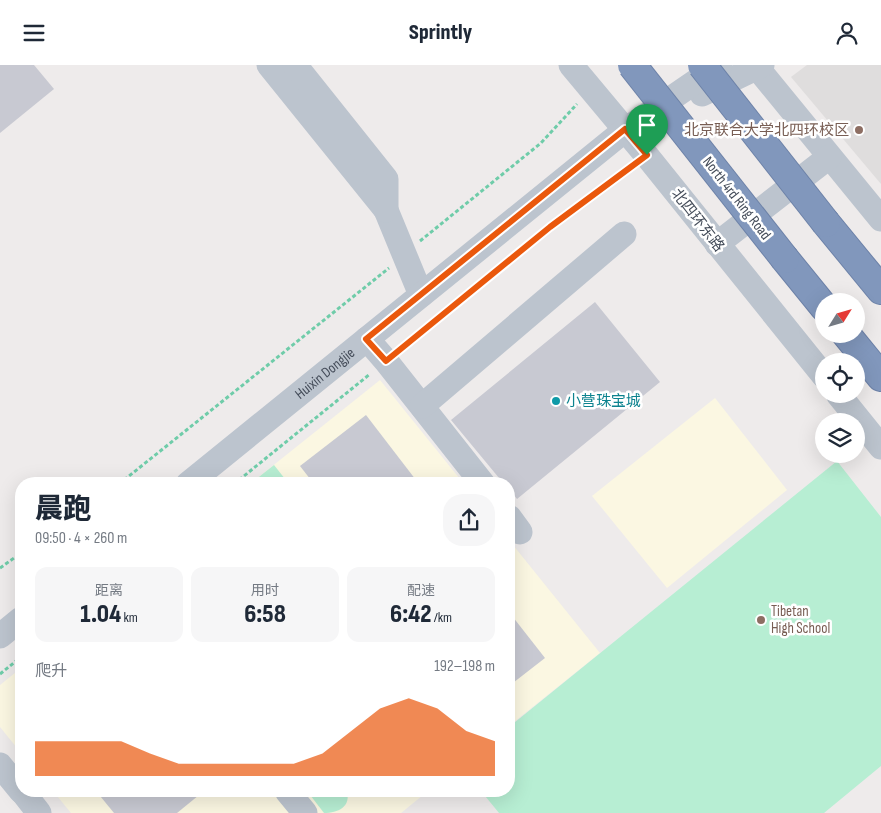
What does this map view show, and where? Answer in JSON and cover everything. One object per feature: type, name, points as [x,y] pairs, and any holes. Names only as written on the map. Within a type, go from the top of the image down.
[{"type":"highway","name":"North 4rd Ring Road","points":[[632,65],[815,296]]},
{"type":"highway","points":[[702,65],[881,290]]},
{"type":"highway","points":[[853,343],[881,377]]},
{"type":"street","points":[[269,65],[386,210],[421,295]]},
{"type":"street","points":[[295,65],[386,179],[386,210]]},
{"type":"street","name":"北四环东路","points":[[571,65],[647,155],[815,365]]},
{"type":"street","points":[[625,129],[720,65]]},
{"type":"street","points":[[625,129],[759,66],[881,219]]},
{"type":"street","name":"Huixin Dongjie","points":[[197,477],[625,129]]},
{"type":"street","points":[[717,244],[830,157]]},
{"type":"street","points":[[422,406],[624,234]]},
{"type":"street","points":[[366,339],[386,361],[478,477]]},
{"type":"street","points":[[845,403],[881,447]]},
{"type":"street","points":[[0,637],[15,624]]},
{"type":"street","points":[[0,765],[15,784]]},
{"type":"street","points":[[26,797],[39,813]]},
{"type":"street","points":[[292,797],[304,813]]},
{"type":"path","points":[[128,477],[369,284],[541,143],[591,89]]},
{"type":"path","points":[[243,477],[550,227],[647,155]]},
{"type":"path","points":[[0,568],[15,557]]},
{"type":"path","points":[[0,675],[15,662]]},
{"type":"shaded area","name":"北京联合大学北四环校区","points":[[807,65],[881,65],[881,184],[791,77]]},
{"type":"shaded area","points":[[380,380],[458,477],[259,477]]},
{"type":"shaded area","points":[[715,398],[787,490],[667,588],[592,496]]},
{"type":"shaded area","points":[[515,547],[600,653],[515,721]]},
{"type":"shaded area","points":[[15,673],[15,746],[0,727],[0,685]]},
{"type":"shaded area","points":[[58,797],[421,797],[401,813],[71,813]]},
{"type":"green space","name":"Tibetan High School","points":[[835,463],[839,463],[881,517],[881,766],[824,813],[499,813],[486,797],[515,797],[515,722]]},
{"type":"green space","points":[[274,465],[283,477],[259,477]]},
{"type":"green space","points":[[312,797],[348,797],[342,808],[334,812],[324,813]]},
{"type":"building","points":[[0,65],[34,65],[54,89],[0,133]]},
{"type":"building","name":"小营珠宝城","points":[[595,302],[660,382],[517,499],[515,496],[515,477],[498,477],[451,420]]},
{"type":"building","points":[[366,415],[414,477],[309,477],[300,466]]},
{"type":"building","points":[[515,620],[545,658],[515,681]]},
{"type":"building","points":[[101,797],[197,797],[177,813],[114,813]]},
{"type":"place","name":"北京联合大学北四环校区","points":[[859,130]]},
{"type":"place","name":"小营珠宝城","points":[[556,401]]},
{"type":"place","name":"Tibetan High School","points":[[761,620]]},
{"type":"route","points":[[625,129],[647,155],[550,227],[386,361],[366,339],[625,129]]}]
